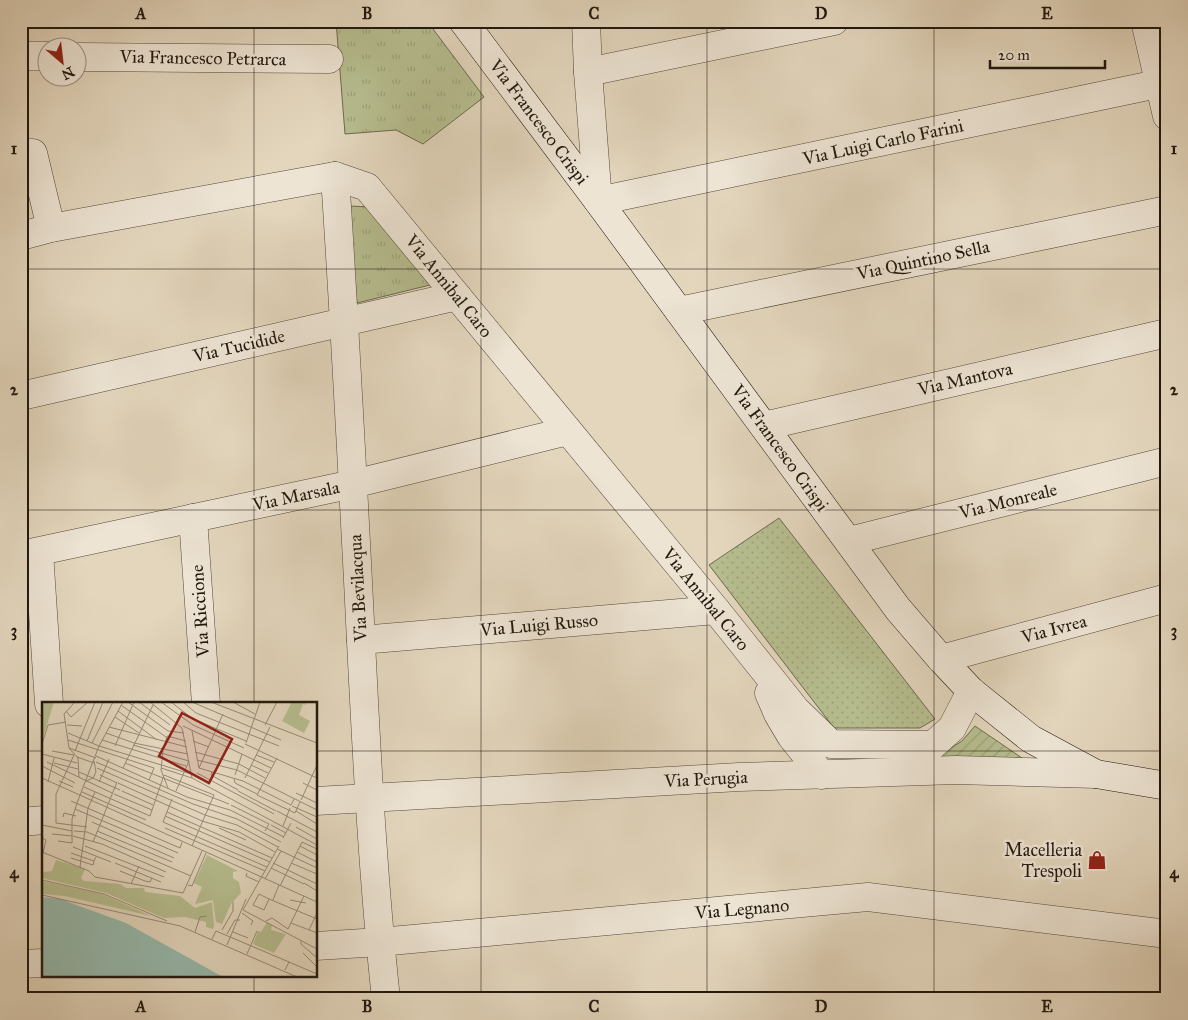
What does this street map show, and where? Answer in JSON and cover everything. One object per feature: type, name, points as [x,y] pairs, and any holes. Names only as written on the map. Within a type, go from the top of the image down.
[{"type":"street","name":"Via Francesco Crispi","points":[[463,21],[680,311],[898,609],[941,659],[971,691],[1031,739],[1096,774],[1167,786]]},
{"type":"street","points":[[586,21],[598,201]]},
{"type":"street","points":[[588,72],[834,21]]},
{"type":"street","points":[[1145,21],[1163,83],[1167,116]]},
{"type":"street","points":[[21,56],[38,56]]},
{"type":"street","name":"Via Francesco Petrarca","points":[[88,57],[329,59]]},
{"type":"street","name":"Via Luigi Carlo Farini","points":[[598,201],[1163,83]]},
{"type":"street","points":[[21,153],[33,153],[51,228]]},
{"type":"street","name":"Via Annibal Caro","points":[[21,236],[51,228],[335,176],[367,186],[756,659],[793,723]]},
{"type":"street","name":"Via Bevilacqua","points":[[335,176],[345,321],[369,797],[386,999]]},
{"type":"street","name":"Via Quintino Sella","points":[[680,311],[1167,210]]},
{"type":"street","name":"Via Tucidide","points":[[21,396],[457,296]]},
{"type":"street","name":"Via Mantova","points":[[764,426],[1167,333]]},
{"type":"street","name":"Via Marsala","points":[[30,554],[353,484],[568,431]]},
{"type":"street","name":"Via Monreale","points":[[849,541],[1167,461]]},
{"type":"street","name":"Via Riccione","points":[[194,518],[206,702]]},
{"type":"street","points":[[30,554],[49,702]]},
{"type":"street","name":"Via Ivrea","points":[[941,659],[1167,598]]},
{"type":"street","name":"Via Luigi Russo","points":[[361,640],[716,610]]},
{"type":"street","points":[[793,723],[832,744],[933,745],[952,728],[971,691]]},
{"type":"street","points":[[793,723],[822,775]]},
{"type":"street","points":[[739,778],[775,762],[793,723]]},
{"type":"street","name":"Via Perugia","points":[[318,801],[739,778],[956,770],[1096,774]]},
{"type":"street","points":[[21,822],[42,820]]},
{"type":"street","name":"Via Legnano","points":[[318,946],[380,942],[868,897],[1167,934]]},
{"type":"street","points":[[21,964],[42,963]]},
{"type":"green space","points":[[336,21],[427,21],[484,97],[423,144],[396,130],[345,134]]},
{"type":"green space","points":[[348,206],[372,207],[434,284],[357,303]]},
{"type":"green space","points":[[779,518],[935,719],[920,728],[834,728],[709,565]]},
{"type":"green space","points":[[975,726],[1022,758],[935,758],[962,741]]},
{"type":"place","name":"Macelleria Trespoli","points":[[1097,860]]}]
